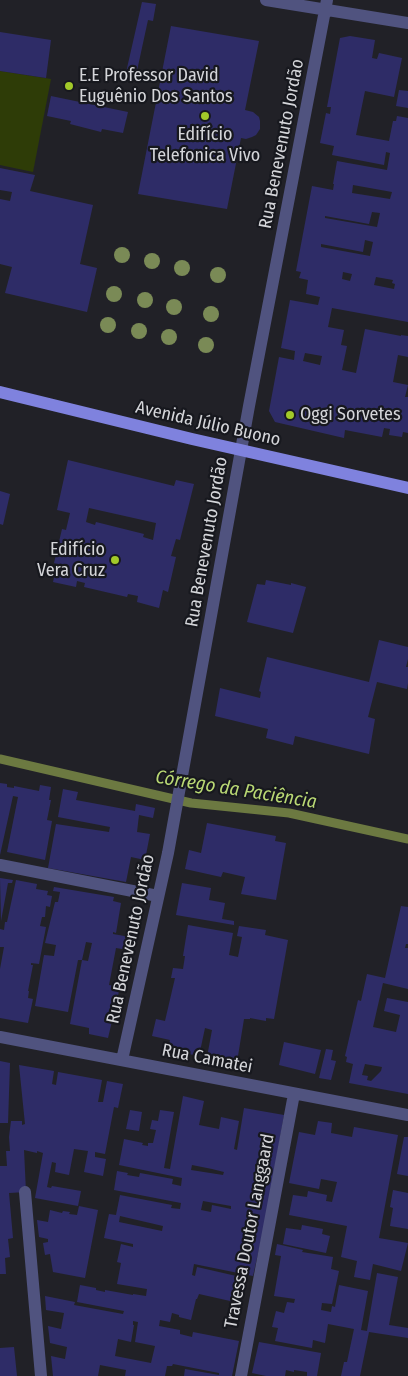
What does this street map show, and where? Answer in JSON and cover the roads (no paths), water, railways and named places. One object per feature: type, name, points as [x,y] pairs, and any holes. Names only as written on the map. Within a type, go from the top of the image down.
[{"type":"main road","name":"Avenida Júlio Buono","points":[[0,392],[408,488]]},
{"type":"street","points":[[266,0],[326,5],[408,23]]},
{"type":"street","name":"Rua Benevenuto Jordão","points":[[122,1060],[174,818],[241,450],[326,5]]},
{"type":"street","points":[[0,865],[158,896]]},
{"type":"street","name":"Rua Camatei","points":[[0,1037],[408,1115]]},
{"type":"street","name":"Travessa Doutor Langgaard","points":[[241,1376],[294,1094]]},
{"type":"street","points":[[24,1192],[41,1376]]},
{"type":"waterway","name":"Córrego da Paciência","points":[[0,759],[191,803],[289,813],[408,839]]},
{"type":"place","name":"E.E Professor David Euguênio Dos Santos","points":[[69,86]]},
{"type":"place","name":"Edifício Telefonica Vivo","points":[[205,116]]},
{"type":"place","name":"Oggi Sorvetes","points":[[290,415]]},
{"type":"place","name":"Edifício Vera Cruz","points":[[115,560]]}]
